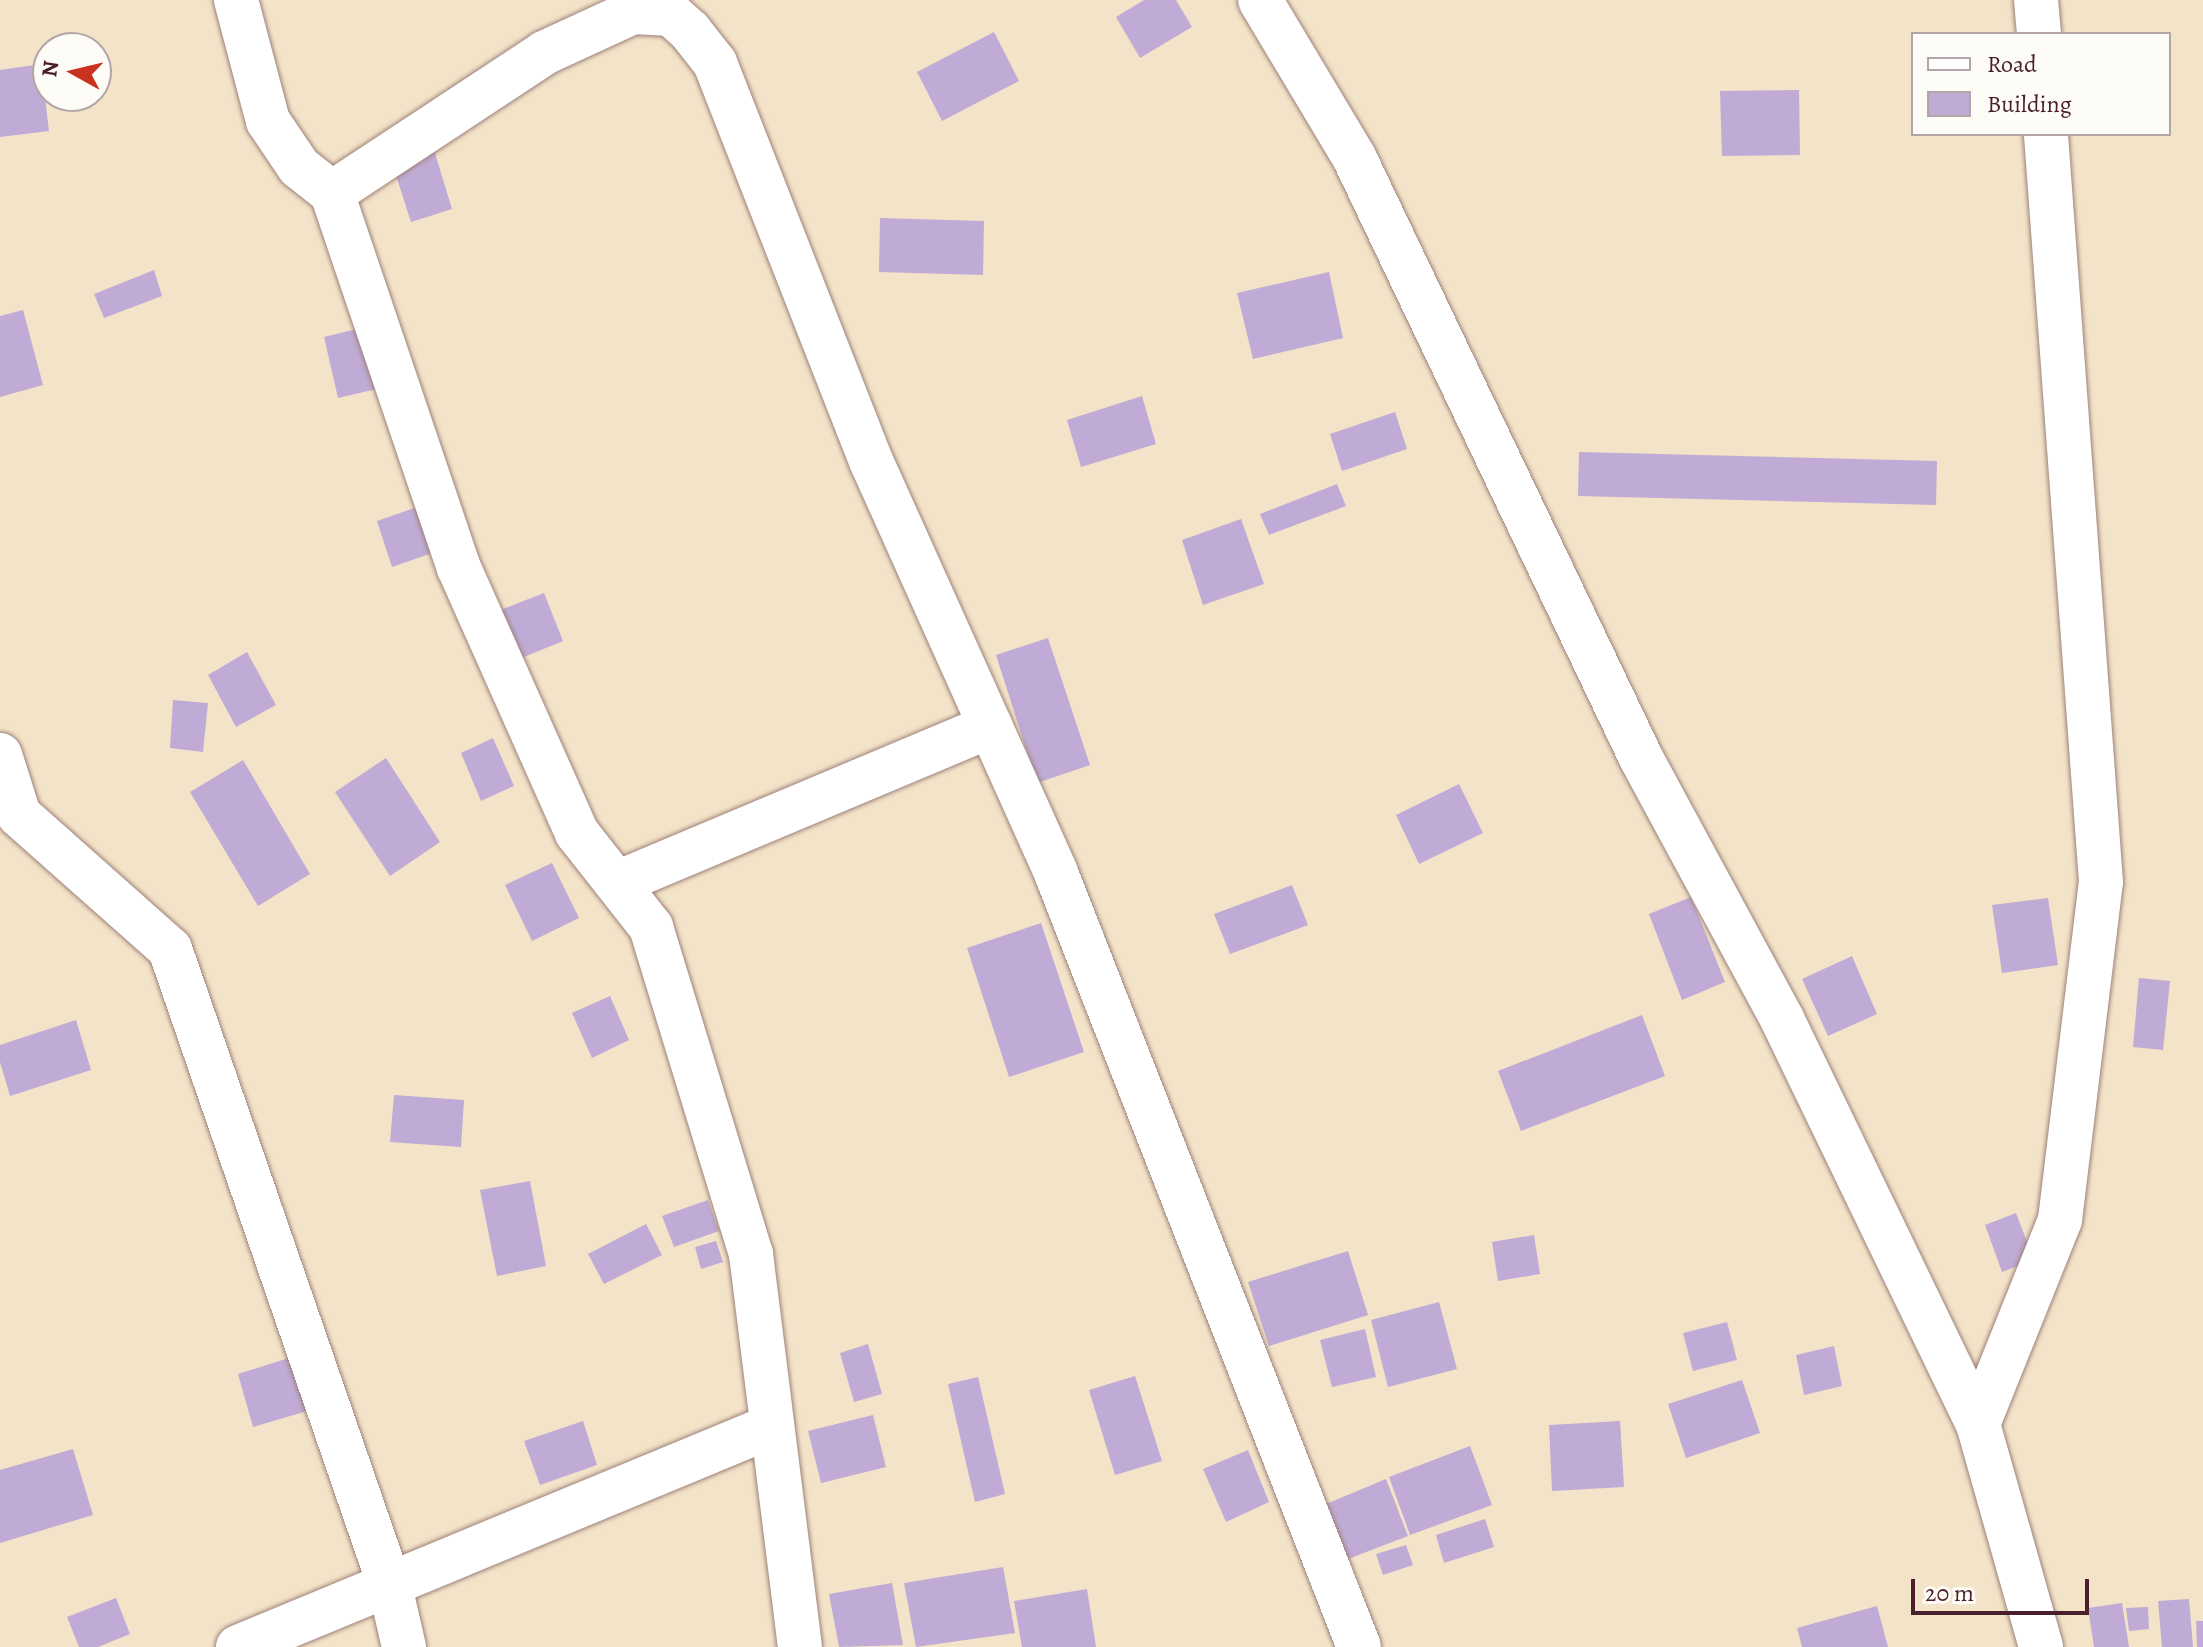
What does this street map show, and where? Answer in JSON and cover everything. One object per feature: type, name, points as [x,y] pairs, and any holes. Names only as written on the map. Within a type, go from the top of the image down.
[{"type":"street","points":[[236,0],[268,121],[299,167],[332,193],[459,568],[577,833],[651,927],[751,1254],[800,1647]]},
{"type":"street","points":[[1260,0],[1354,157],[1641,758],[1782,1019],[1978,1424],[2041,1647]]},
{"type":"street","points":[[2036,0],[2039,32]]},
{"type":"street","points":[[332,193],[544,53],[633,12],[671,14],[690,31],[715,63],[872,463],[1056,873],[1359,1647]]},
{"type":"street","points":[[1978,1424],[2060,1220],[2101,882],[2046,136]]},
{"type":"street","points":[[617,883],[990,726]]},
{"type":"street","points":[[0,755],[19,815],[170,949],[390,1586],[404,1647]]},
{"type":"street","points":[[238,1647],[772,1426]]},
{"type":"building","points":[[1144,0],[1176,0],[1192,27],[1140,58],[1116,17]]},
{"type":"building","points":[[994,32],[1019,81],[942,121],[917,72]]},
{"type":"building","points":[[32,65],[32,112],[47,112],[49,131],[0,137],[0,70]]},
{"type":"building","points":[[1799,90],[1800,155],[1722,156],[1720,91]]},
{"type":"building","points":[[434,150],[452,209],[411,222],[392,163]]},
{"type":"building","points":[[880,218],[984,221],[983,275],[879,272]]},
{"type":"building","points":[[154,270],[162,296],[104,318],[94,294]]},
{"type":"building","points":[[1329,272],[1343,338],[1253,359],[1237,293]]},
{"type":"building","points":[[23,310],[43,385],[0,397],[0,316]]},
{"type":"building","points":[[369,326],[385,387],[338,398],[324,337]]},
{"type":"building","points":[[1142,396],[1156,444],[1081,467],[1067,420]]},
{"type":"building","points":[[1395,412],[1407,449],[1342,471],[1330,434]]},
{"type":"building","points":[[1579,452],[1937,461],[1936,505],[1578,496]]},
{"type":"building","points":[[1337,484],[1346,506],[1269,535],[1260,514]]},
{"type":"building","points":[[426,504],[441,550],[392,567],[377,521]]},
{"type":"building","points":[[1241,519],[1264,584],[1203,605],[1182,540]]},
{"type":"building","points":[[544,593],[563,641],[519,659],[500,610]]},
{"type":"building","points":[[1048,638],[1090,765],[1037,783],[996,655]]},
{"type":"building","points":[[247,652],[276,705],[236,727],[208,675]]},
{"type":"building","points":[[173,700],[208,703],[203,752],[170,748]]},
{"type":"building","points":[[493,738],[514,786],[481,801],[461,753]]},
{"type":"building","points":[[386,758],[440,842],[390,876],[335,792]]},
{"type":"building","points":[[243,760],[310,874],[258,906],[190,792]]},
{"type":"building","points":[[1459,784],[1483,833],[1419,864],[1396,815]]},
{"type":"building","points":[[552,863],[579,918],[532,941],[505,885]]},
{"type":"building","points":[[1292,885],[1308,925],[1230,954],[1214,914]]},
{"type":"building","points":[[1691,897],[1725,982],[1682,1000],[1649,914]]},
{"type":"building","points":[[2048,898],[2058,965],[2002,973],[1992,905]]},
{"type":"building","points":[[1041,923],[1084,1052],[1009,1077],[967,948]]},
{"type":"building","points":[[1852,956],[1877,1014],[1828,1036],[1802,979]]},
{"type":"building","points":[[2139,978],[2170,981],[2163,1050],[2133,1047]]},
{"type":"building","points":[[610,996],[629,1040],[592,1058],[572,1013]]},
{"type":"building","points":[[1642,1015],[1665,1076],[1521,1131],[1498,1071]]},
{"type":"building","points":[[76,1020],[91,1070],[10,1096],[0,1062],[0,1045]]},
{"type":"building","points":[[394,1095],[464,1100],[461,1147],[390,1142]]},
{"type":"building","points":[[530,1181],[546,1266],[497,1276],[480,1190]]},
{"type":"building","points":[[708,1200],[719,1231],[674,1247],[662,1216]]},
{"type":"building","points":[[2016,1213],[2034,1260],[2002,1272],[1985,1225]]},
{"type":"building","points":[[646,1224],[662,1255],[604,1284],[588,1254]]},
{"type":"building","points":[[1534,1235],[1540,1274],[1498,1281],[1492,1242]]},
{"type":"building","points":[[716,1241],[723,1262],[701,1269],[695,1247]]},
{"type":"building","points":[[1348,1251],[1368,1315],[1269,1346],[1248,1282]]},
{"type":"building","points":[[1439,1302],[1457,1369],[1388,1387],[1371,1320]]},
{"type":"building","points":[[1727,1322],[1737,1360],[1693,1371],[1683,1333]]},
{"type":"building","points":[[1365,1329],[1376,1377],[1332,1387],[1320,1340]]},
{"type":"building","points":[[868,1344],[882,1394],[854,1402],[840,1353]]},
{"type":"building","points":[[1834,1346],[1842,1386],[1804,1395],[1796,1355]]},
{"type":"building","points":[[292,1357],[307,1411],[253,1427],[238,1374]]},
{"type":"building","points":[[1135,1376],[1162,1461],[1115,1475],[1089,1390]]},
{"type":"building","points":[[978,1377],[1005,1494],[975,1502],[948,1384]]},
{"type":"building","points":[[1742,1380],[1760,1433],[1686,1458],[1668,1404]]},
{"type":"building","points":[[873,1415],[886,1467],[821,1483],[808,1431]]},
{"type":"building","points":[[583,1421],[597,1465],[540,1485],[524,1441]]},
{"type":"building","points":[[1620,1421],[1624,1487],[1552,1491],[1549,1425]]},
{"type":"building","points":[[1470,1446],[1492,1505],[1410,1535],[1389,1477]]},
{"type":"building","points":[[73,1449],[93,1515],[0,1543],[0,1470]]},
{"type":"building","points":[[1248,1450],[1269,1502],[1226,1522],[1203,1469]]},
{"type":"building","points":[[1386,1479],[1408,1536],[1348,1559],[1326,1504]]},
{"type":"building","points":[[1485,1519],[1494,1547],[1444,1563],[1436,1535]]},
{"type":"building","points":[[1406,1545],[1413,1565],[1383,1575],[1376,1554]]},
{"type":"building","points":[[1003,1567],[1015,1633],[916,1647],[904,1583]]},
{"type":"building","points":[[892,1583],[903,1645],[839,1647],[829,1594]]},
{"type":"building","points":[[1087,1589],[1096,1647],[1022,1647],[1014,1601]]},
{"type":"building","points":[[116,1598],[130,1634],[98,1647],[79,1647],[67,1617]]},
{"type":"building","points":[[2189,1599],[2193,1647],[2162,1647],[2158,1601]]},
{"type":"building","points":[[2122,1603],[2129,1647],[2094,1647],[2088,1608]]},
{"type":"building","points":[[1877,1606],[1888,1647],[1802,1647],[1797,1628]]},
{"type":"building","points":[[2148,1607],[2149,1629],[2129,1631],[2126,1608]]},
{"type":"building","points":[[2196,1621],[2203,1621],[2203,1647],[2197,1647]]}]
